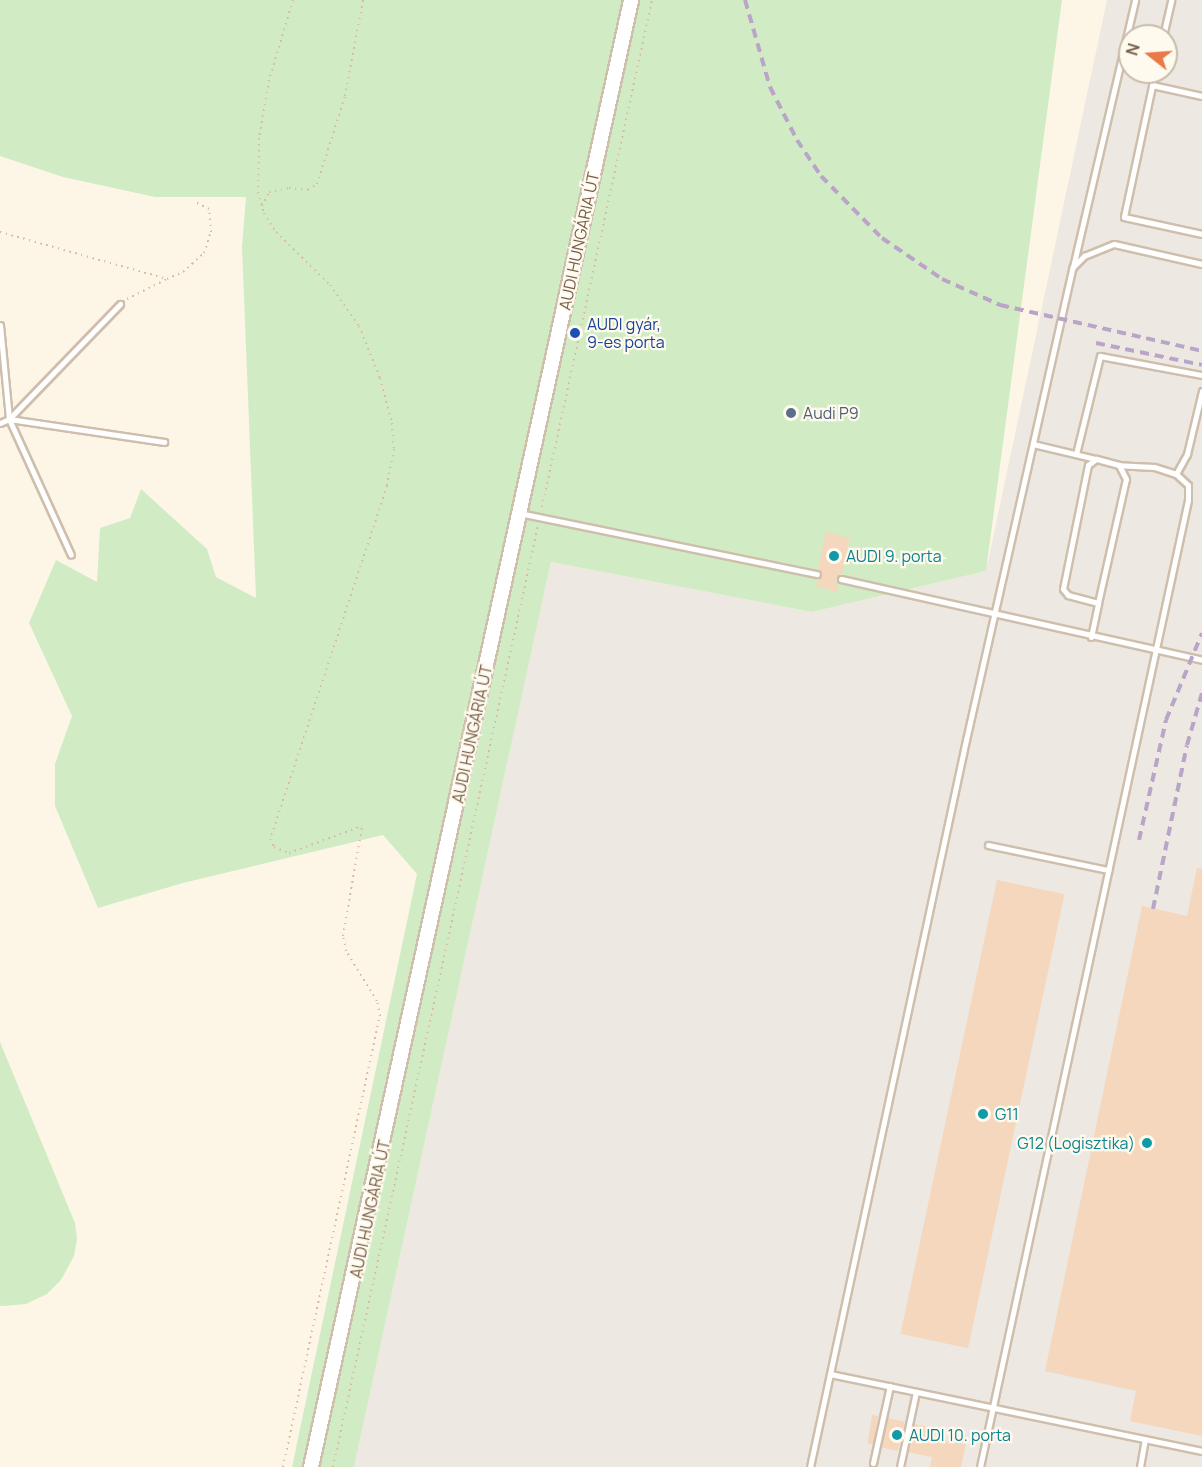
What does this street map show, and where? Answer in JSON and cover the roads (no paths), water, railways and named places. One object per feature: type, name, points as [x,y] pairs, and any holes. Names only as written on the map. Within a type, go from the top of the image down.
[{"type":"street","name":"AUDI HUNGÁRIA ÚT","points":[[311,1467],[354,1282],[517,512],[631,0]]},
{"type":"lane","points":[[810,1467],[994,614],[1135,0]]},
{"type":"lane","points":[[1165,24],[1170,0]]},
{"type":"lane","points":[[1202,96],[1152,85],[1124,217],[1202,234]]},
{"type":"lane","points":[[1073,267],[1084,256],[1114,244],[1202,264]]},
{"type":"lane","points":[[0,423],[9,419],[120,304]]},
{"type":"lane","points":[[0,325],[9,419],[71,555]]},
{"type":"lane","points":[[1076,454],[1100,356],[1202,375]]},
{"type":"lane","points":[[1176,474],[1187,454],[1202,391]]},
{"type":"lane","points":[[9,419],[164,442]]},
{"type":"lane","points":[[980,1467],[1153,651],[1188,500],[1188,485],[1176,474],[1154,467],[1119,465],[1033,444]]},
{"type":"lane","points":[[1095,459],[1088,465],[1063,589],[1068,595],[1098,603]]},
{"type":"lane","points":[[1091,637],[1126,479],[1119,465]]},
{"type":"lane","points":[[517,512],[817,574]]},
{"type":"lane","points":[[841,579],[1153,651],[1202,660]]},
{"type":"lane","points":[[988,845],[1108,870]]},
{"type":"lane","points":[[830,1374],[1202,1451]]},
{"type":"lane","points":[[873,1463],[890,1386]]},
{"type":"lane","points":[[900,1467],[916,1392]]},
{"type":"lane","points":[[1140,1467],[1145,1439]]},
{"type":"railway","points":[[745,0],[770,87],[797,140],[821,176],[882,238],[942,279],[1000,305],[1202,351]]},
{"type":"railway","points":[[1096,343],[1202,365]]},
{"type":"railway","points":[[1139,840],[1166,720],[1202,633]]},
{"type":"railway","points":[[1153,909],[1187,745],[1202,693]]},
{"type":"place","name":"AUDI gyár, 9-es porta","points":[[575,333]]},
{"type":"place","name":"Audi P9","points":[[791,413]]},
{"type":"place","name":"AUDI 9. porta","points":[[834,556]]},
{"type":"place","name":"G11","points":[[983,1114]]},
{"type":"place","name":"G12 (Logisztika)","points":[[1147,1143]]},
{"type":"place","name":"AUDI 10. porta","points":[[897,1435]]}]
